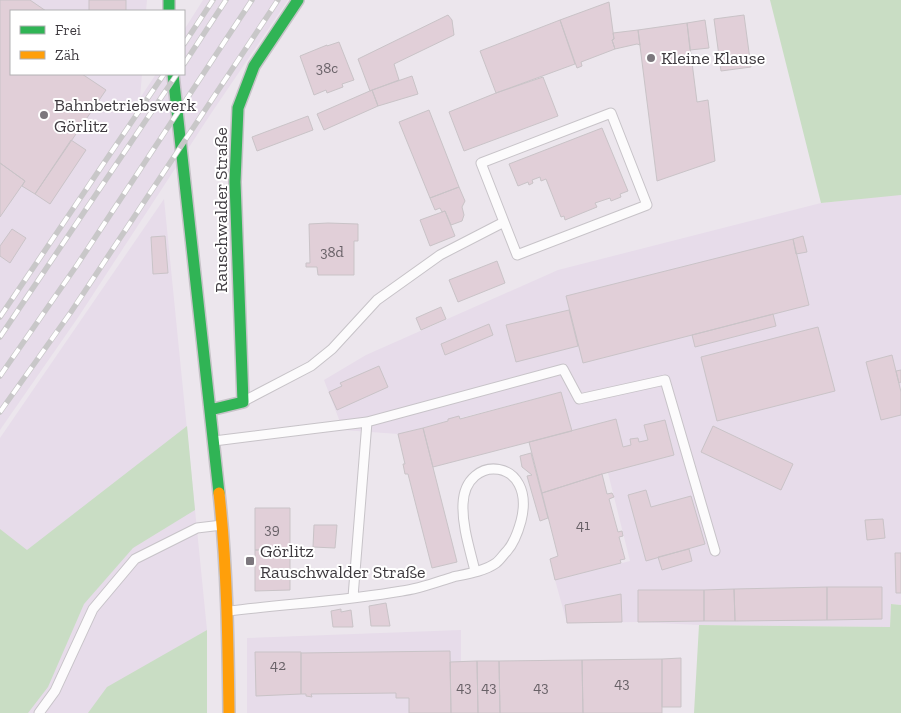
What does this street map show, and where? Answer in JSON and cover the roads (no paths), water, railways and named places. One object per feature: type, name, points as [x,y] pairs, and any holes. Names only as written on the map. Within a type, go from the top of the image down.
[{"type":"main road","name":"Rauschwalder Straße","points":[[243,402],[235,182],[238,108],[254,66],[298,0]]},
{"type":"main road","name":"Rauschwalder Straße","points":[[173,75],[223,525],[228,611],[230,713]]},
{"type":"main road","points":[[210,410],[243,402]]},
{"type":"lane","points":[[612,113],[647,205],[517,255],[504,222],[482,163],[612,113]]},
{"type":"lane","points":[[243,402],[311,366],[332,349],[376,300],[440,254],[504,222]]},
{"type":"lane","points":[[213,441],[367,422],[563,370],[579,399],[665,380],[715,551]]},
{"type":"lane","points":[[353,597],[367,422]]},
{"type":"lane","points":[[228,611],[404,591],[475,571],[496,563],[510,548],[517,534],[524,506],[523,491],[513,476],[499,470],[489,469],[481,471],[472,478],[464,495],[465,523],[475,571]]},
{"type":"lane","points":[[39,713],[55,691],[93,609],[135,558],[197,528],[223,525]]},
{"type":"railway","points":[[185,42],[213,0]]},
{"type":"railway","points":[[185,62],[226,0]]},
{"type":"railway","points":[[0,376],[77,265],[252,0]]},
{"type":"railway","points":[[0,412],[71,312],[278,0]]},
{"type":"railway","points":[[0,317],[163,75]]},
{"type":"railway","points":[[0,337],[176,75]]},
{"type":"place","name":"Kleine Klause","points":[[651,58]]},
{"type":"place","name":"Bahnbetriebswerk Görlitz","points":[[44,115]]},
{"type":"place","name":"Görlitz Rauschwalder Straße","points":[[250,561]]}]
